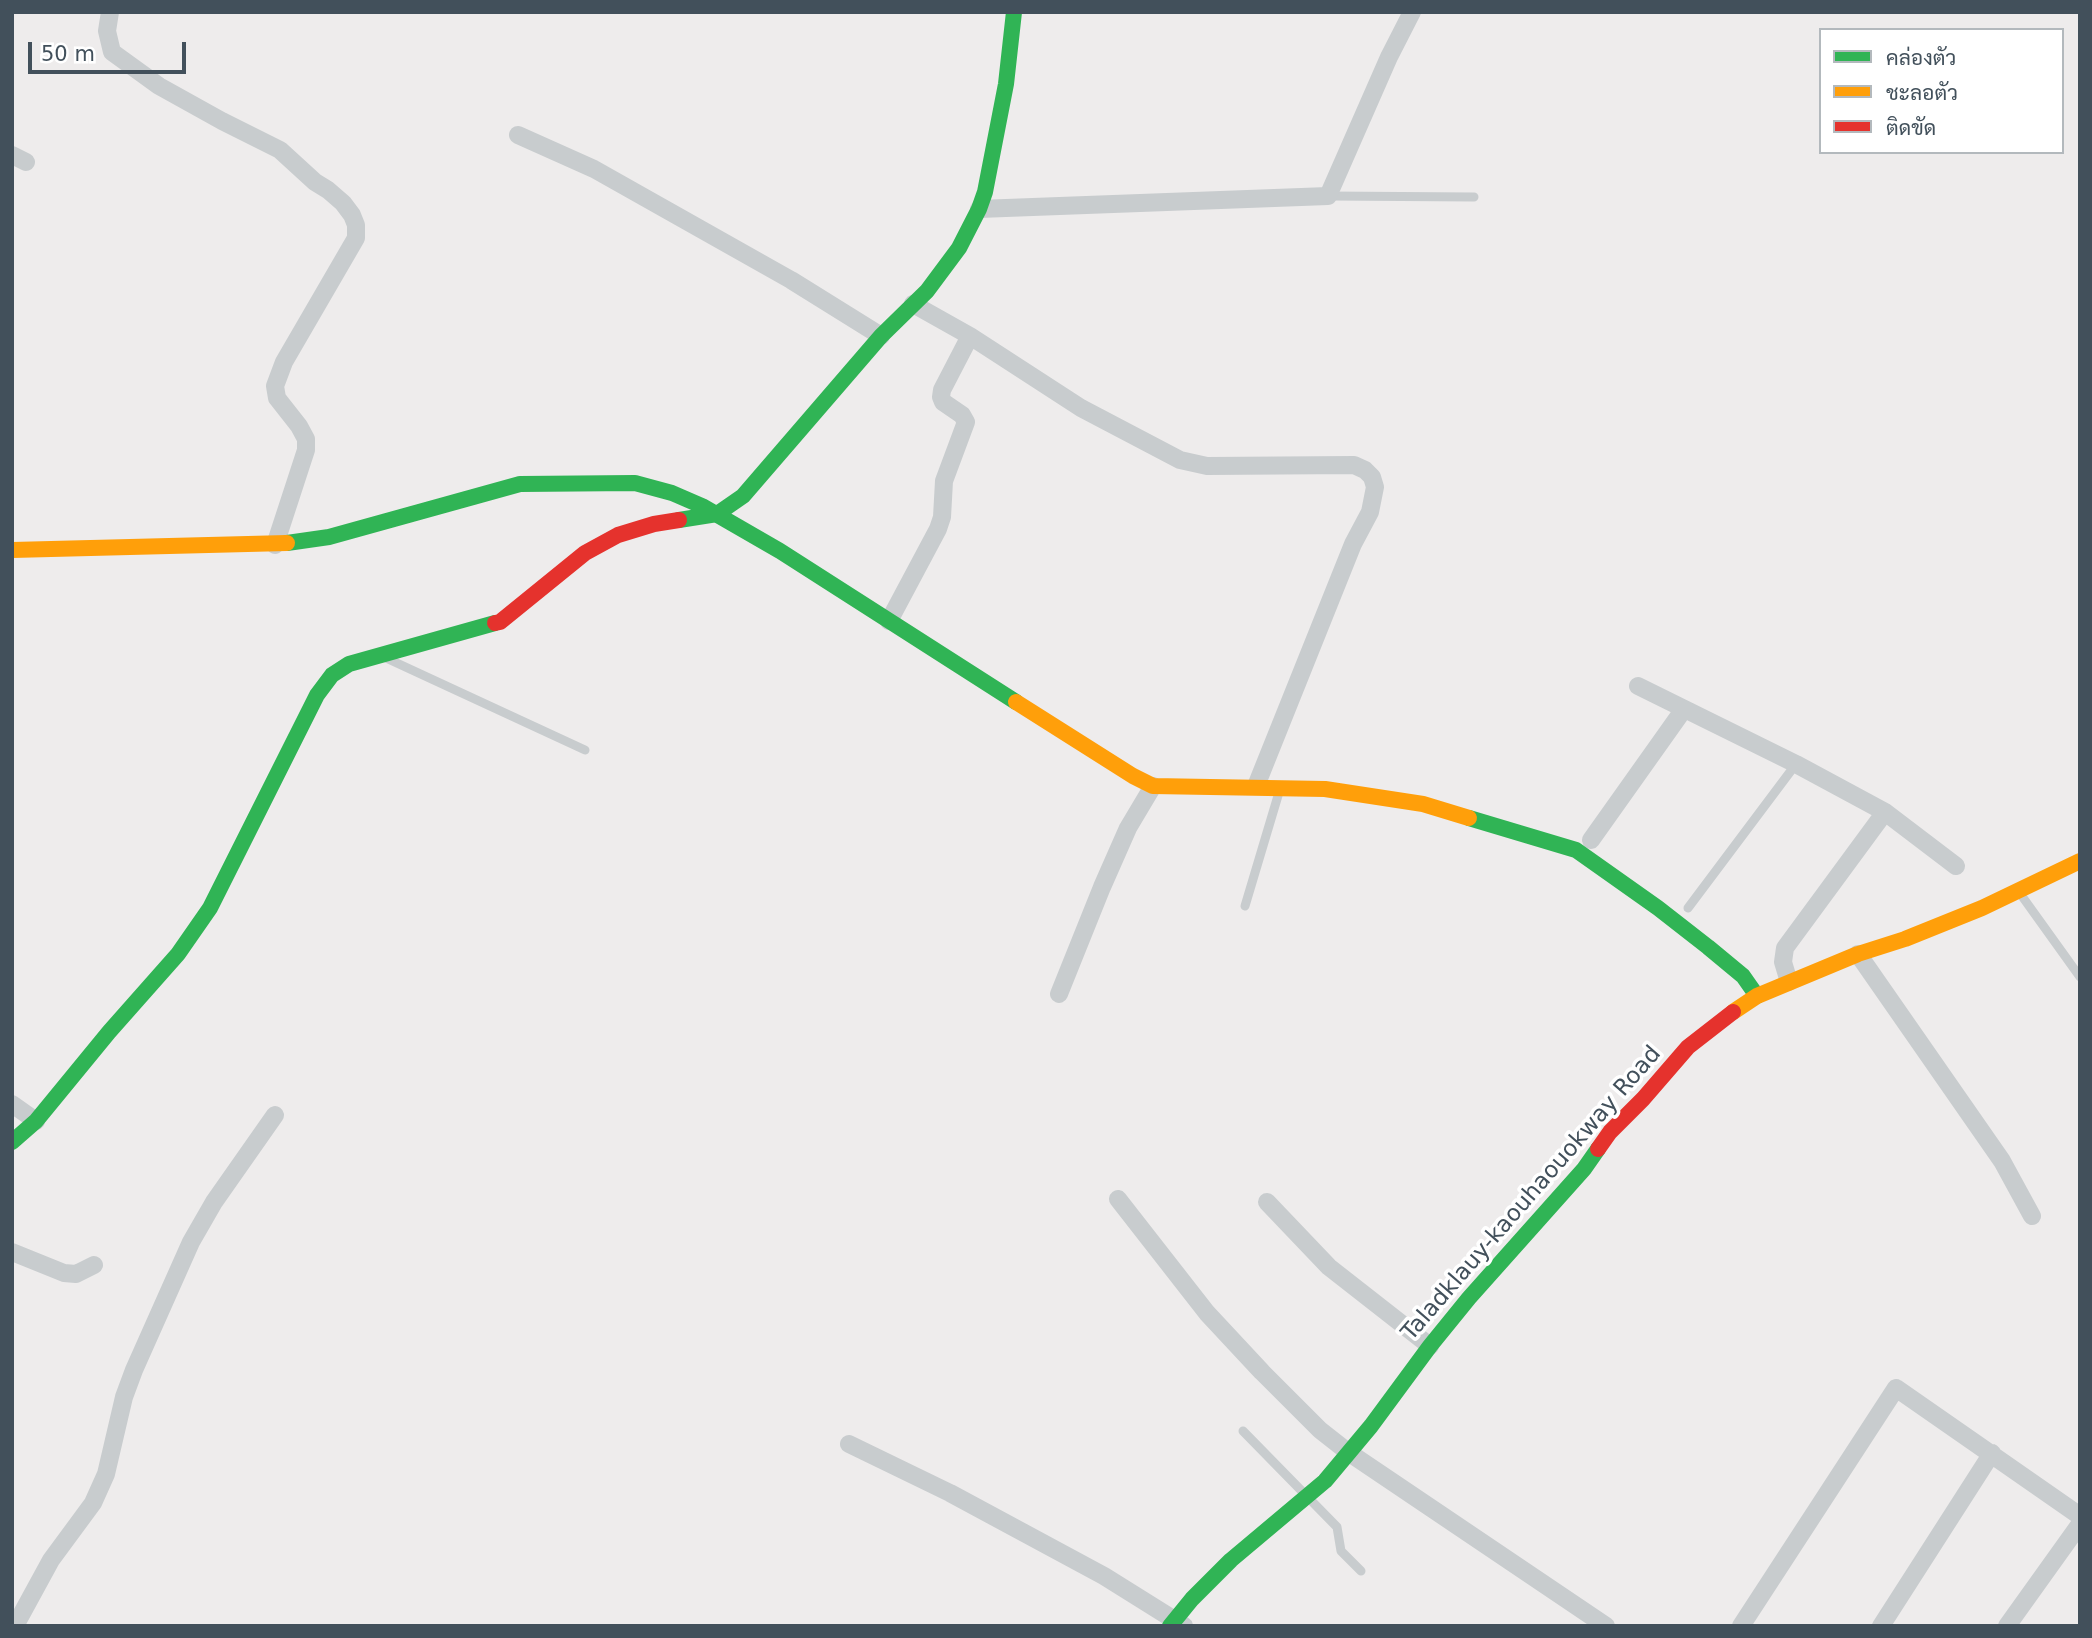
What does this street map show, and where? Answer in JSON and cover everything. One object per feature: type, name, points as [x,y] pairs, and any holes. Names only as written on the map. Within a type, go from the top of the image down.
[{"type":"street","points":[[110,12],[107,31],[112,52],[159,86],[280,150],[343,204],[356,225],[356,238],[285,362],[275,386],[277,398],[306,439],[306,450],[275,545]]},
{"type":"street","points":[[12,1143],[36,1121],[178,954],[210,908],[317,695],[332,675],[349,664],[500,622],[585,553],[618,535],[654,524],[716,514],[743,496],[881,336],[927,292],[959,248],[979,209],[994,153],[1006,84],[1014,12]]},
{"type":"street","points":[[979,209],[1328,195],[1389,57],[1412,12]]},
{"type":"street","points":[[518,135],[594,169],[791,280],[881,336]]},
{"type":"street","points":[[913,304],[970,336],[1081,408],[1180,460],[1206,466],[1354,466],[1365,470],[1372,477],[1375,487],[1370,512],[1353,544],[1256,786]]},
{"type":"street","points":[[889,621],[942,517],[944,481],[966,422],[962,415],[943,402],[942,390],[970,336]]},
{"type":"street","points":[[12,550],[275,545],[329,537],[520,484],[635,483],[672,493],[716,514],[780,551],[1133,776],[1153,786],[1325,789],[1423,804],[1577,850],[1726,961],[1743,976],[1757,996]]},
{"type":"street","points":[[1639,686],[1796,764],[1885,812],[1956,866]]},
{"type":"street","points":[[1591,839],[1684,709]]},
{"type":"street","points":[[1059,994],[1123,840],[1153,786]]},
{"type":"street","points":[[1789,982],[1783,962],[1785,948],[1885,812]]},
{"type":"street","name":"Taladklauy-kaouhaouokway Road","points":[[1176,1624],[1231,1560],[1325,1481],[1371,1426],[1469,1298],[1584,1170],[1610,1132],[1688,1047],[1720,1020],[1757,996],[1858,954],[1940,926],[2080,861]]},
{"type":"street","points":[[1858,954],[2001,1161],[2032,1216]]},
{"type":"street","points":[[12,1104],[36,1121]]},
{"type":"street","points":[[15,1626],[51,1560],[93,1503],[106,1474],[124,1397],[134,1370],[191,1242],[214,1202],[275,1115]]},
{"type":"street","points":[[1118,1199],[1207,1312],[1320,1430],[1348,1452],[1606,1626]]},
{"type":"street","points":[[1267,1202],[1329,1267],[1430,1346]]},
{"type":"street","points":[[12,1252],[64,1273],[76,1275],[94,1265]]},
{"type":"street","points":[[1741,1626],[1896,1388],[2080,1516]]},
{"type":"street","points":[[849,1444],[950,1493],[1104,1576],[1176,1624]]},
{"type":"street","points":[[1881,1626],[1992,1453]]},
{"type":"street","points":[[2007,1626],[2080,1524]]},
{"type":"lane","points":[[1328,195],[1474,197]]},
{"type":"lane","points":[[381,656],[585,750]]},
{"type":"lane","points":[[1688,908],[1796,764]]},
{"type":"lane","points":[[1245,906],[1280,787]]},
{"type":"lane","points":[[2018,891],[2080,977]]},
{"type":"lane","points":[[1243,1431],[1337,1527],[1341,1551],[1362,1571]]},
{"type":"traffic: fast","points":[[679,520],[717,514],[743,496],[881,336],[927,291],[959,248],[985,192],[1006,84],[1014,12]]},
{"type":"traffic: fast","points":[[287,543],[329,537],[520,484],[635,483],[672,493],[702,506],[780,551],[1016,702]]},
{"type":"traffic: fast","points":[[12,1142],[36,1121],[178,954],[210,908],[317,695],[332,675],[349,664],[495,623]]},
{"type":"traffic: fast","points":[[1469,818],[1576,850],[1708,947],[1743,976],[1757,996]]},
{"type":"traffic: fast","points":[[1170,1626],[1192,1599],[1231,1560],[1325,1481],[1371,1426],[1469,1298],[1584,1169],[1598,1149]]},
{"type":"traffic: slow","points":[[12,550],[287,543]]},
{"type":"traffic: slow","points":[[1016,702],[1153,786],[1325,789],[1423,804],[1469,818]]},
{"type":"traffic: slow","points":[[1733,1012],[1757,996],[1858,954],[1905,939],[1982,908],[2080,861]]},
{"type":"traffic: jam","points":[[495,623],[500,622],[585,553],[618,535],[679,520]]},
{"type":"traffic: jam","points":[[1598,1149],[1610,1132],[1688,1047],[1733,1012]]}]
